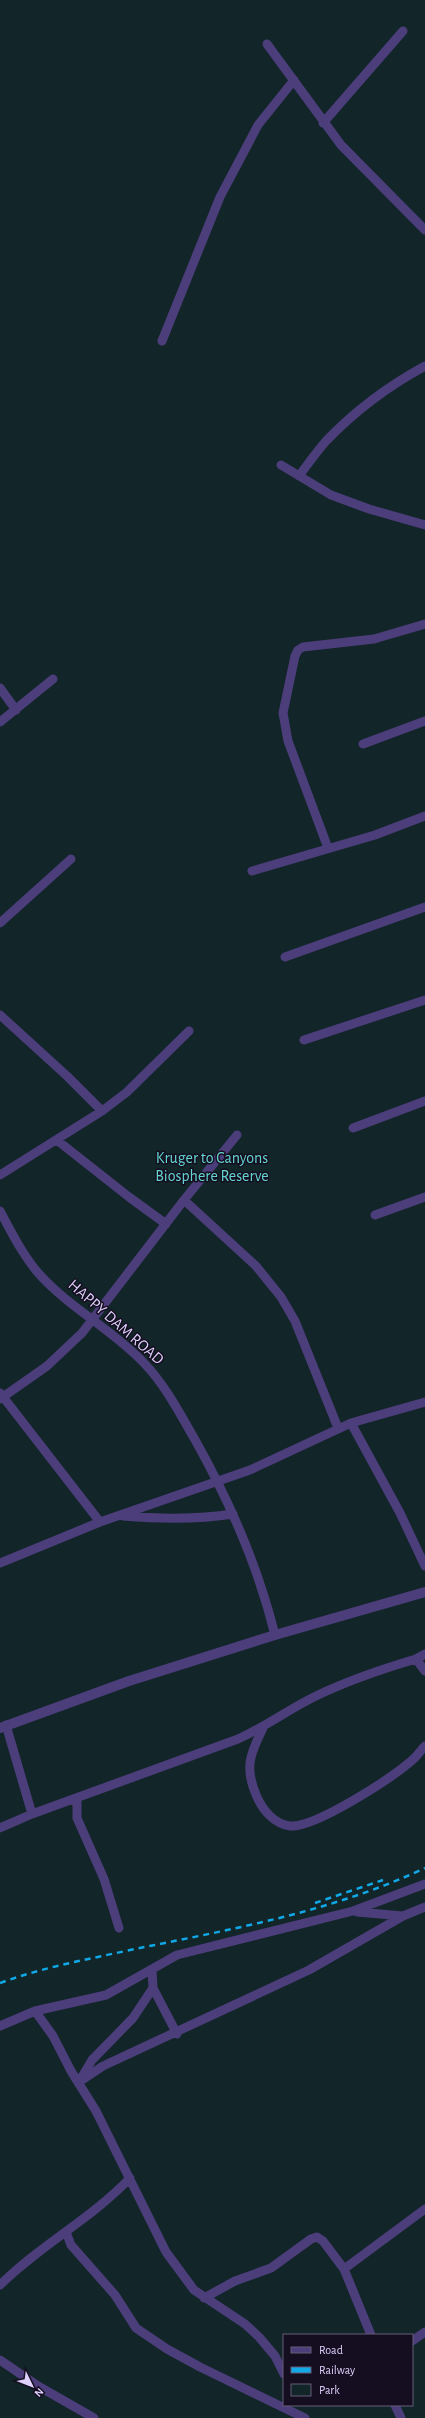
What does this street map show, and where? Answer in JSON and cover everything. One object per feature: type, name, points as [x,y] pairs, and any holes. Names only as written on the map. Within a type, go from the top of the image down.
[{"type":"street","points":[[323,123],[403,31]]},
{"type":"street","points":[[267,44],[294,80],[323,123],[363,170],[425,230]]},
{"type":"street","points":[[162,341],[220,197],[258,125],[294,80]]},
{"type":"street","points":[[299,476],[327,440],[360,410],[396,383],[425,366]]},
{"type":"street","points":[[281,465],[331,495],[352,504],[425,525]]},
{"type":"street","points":[[328,848],[288,740],[284,724],[283,713],[295,656],[303,647],[374,639],[425,624]]},
{"type":"street","points":[[0,722],[53,679]]},
{"type":"street","points":[[0,688],[16,710]]},
{"type":"street","points":[[363,744],[425,720]]},
{"type":"street","points":[[252,871],[425,816]]},
{"type":"street","points":[[0,923],[71,859]]},
{"type":"street","points":[[285,957],[425,907]]},
{"type":"street","points":[[304,1040],[425,1000]]},
{"type":"street","points":[[0,1015],[67,1076],[102,1111]]},
{"type":"street","points":[[0,1175],[58,1141],[102,1111],[132,1087],[189,1031]]},
{"type":"street","points":[[353,1128],[425,1101]]},
{"type":"street","points":[[100,1522],[1,1396],[52,1361],[72,1344],[93,1321],[184,1200],[238,1135]]},
{"type":"street","points":[[58,1141],[166,1224]]},
{"type":"street","points":[[375,1215],[425,1197]]},
{"type":"street","points":[[184,1200],[256,1266],[281,1297],[295,1321],[338,1428]]},
{"type":"street","name":"HAPPY DAM ROAD","points":[[0,1211],[25,1254],[40,1275],[93,1321],[143,1361],[159,1380],[218,1481],[233,1514],[263,1590],[275,1635]]},
{"type":"street","points":[[0,1563],[100,1522],[250,1470],[351,1423],[425,1402]]},
{"type":"street","points":[[351,1423],[400,1513],[425,1566]]},
{"type":"street","points":[[120,1516],[167,1520],[203,1519],[233,1514]]},
{"type":"street","points":[[32,1814],[3,1726],[130,1681],[275,1635],[425,1592]]},
{"type":"street","points":[[0,1828],[32,1814],[135,1775],[164,1768],[263,1728],[293,1708],[317,1696],[416,1659],[425,1654]]},
{"type":"street","points":[[416,1659],[425,1671]]},
{"type":"street","points":[[263,1728],[251,1753],[248,1766],[250,1779],[265,1812],[281,1824],[291,1826],[321,1818],[352,1800],[411,1762],[425,1746]]},
{"type":"street","points":[[76,1798],[78,1818],[104,1879],[119,1928]]},
{"type":"street","points":[[0,2026],[36,2011],[106,1995],[168,1960],[193,1950],[250,1938],[353,1912],[425,1884]]},
{"type":"street","points":[[80,2082],[103,2066],[177,2034],[270,1987],[309,1970],[403,1916],[425,1907]]},
{"type":"street","points":[[353,1912],[403,1916]]},
{"type":"street","points":[[152,1970],[153,1988],[177,2034]]},
{"type":"street","points":[[80,2082],[92,2060],[133,2018],[153,1988]]},
{"type":"street","points":[[36,2011],[53,2036],[71,2071],[80,2082],[130,2178],[162,2246],[185,2280],[204,2298],[233,2316],[259,2337],[275,2356],[283,2372]]},
{"type":"street","points":[[0,2285],[23,2262],[66,2232],[113,2196],[130,2178]]},
{"type":"street","points":[[344,2270],[425,2209]]},
{"type":"street","points":[[66,2232],[71,2245],[115,2295],[136,2328],[167,2349],[200,2367],[305,2418]]},
{"type":"street","points":[[204,2298],[235,2281],[271,2268],[314,2238],[323,2241],[344,2270],[371,2334]]},
{"type":"street","points":[[413,2340],[425,2332]]},
{"type":"street","points":[[0,2360],[38,2386],[94,2418]]},
{"type":"street","points":[[299,2406],[305,2418]]},
{"type":"street","points":[[395,2406],[401,2418]]},
{"type":"green space","name":"Kruger to Canyons Biosphere Reserve","points":[[0,0],[425,0],[425,2418],[0,2418]]},
{"type":"railway","points":[[0,1983],[33,1972],[67,1964],[283,1917],[355,1896],[425,1868]]},
{"type":"railway","points":[[315,1903],[383,1880]]}]
